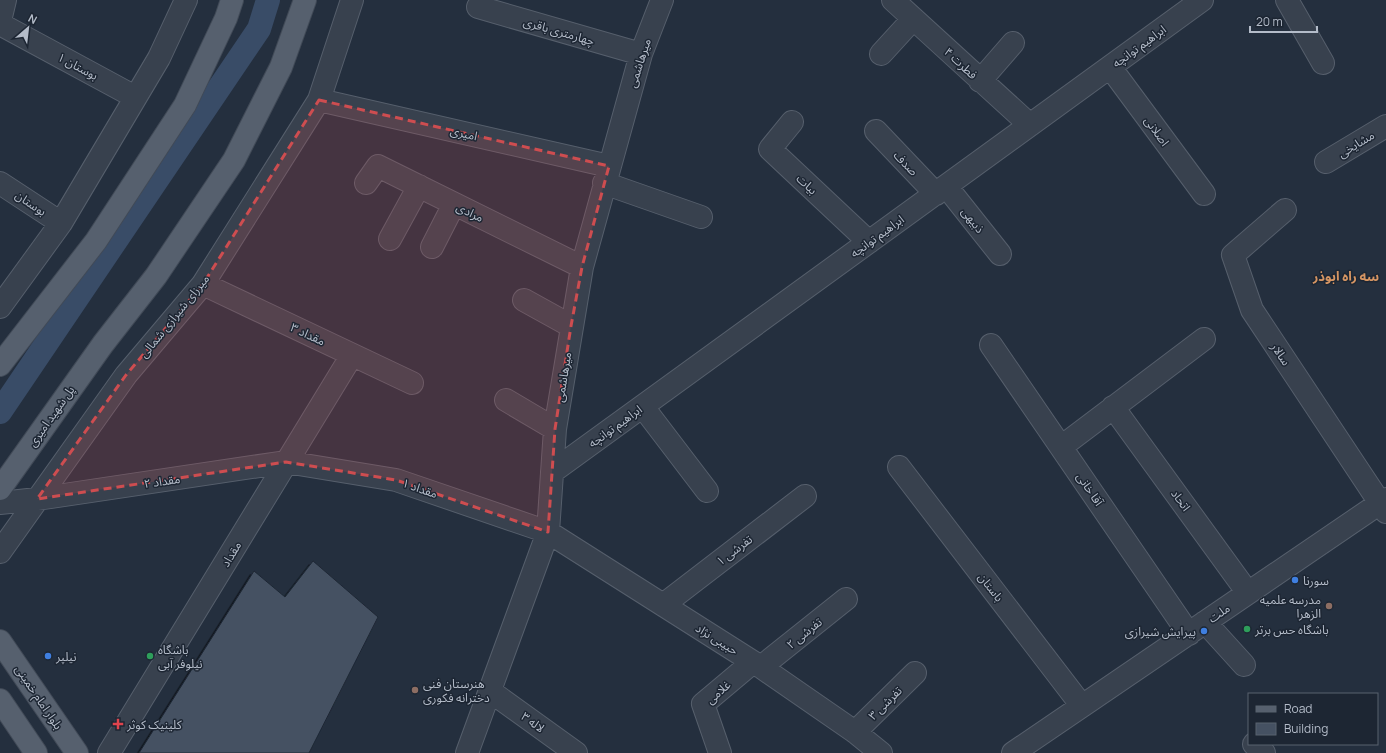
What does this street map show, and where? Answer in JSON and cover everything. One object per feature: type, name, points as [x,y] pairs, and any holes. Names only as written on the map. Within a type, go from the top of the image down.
[{"type":"main road","points":[[0,364],[96,241],[185,105],[226,18],[232,0]]},
{"type":"main road","name":"پل شهید امیری","points":[[0,489],[103,344],[156,276],[234,160],[281,67],[305,0]]},
{"type":"main road","name":"بلوار امام خمینی","points":[[0,641],[77,753]]},
{"type":"main road","points":[[2,704],[36,753]]},
{"type":"street","points":[[0,22],[5,0]]},
{"type":"street","points":[[3,295],[61,223],[159,58],[186,0]]},
{"type":"street","name":"میرزای شیرازی شمالی","points":[[0,552],[126,375],[203,284],[319,100],[352,0]]},
{"type":"street","name":"میرهاشمی","points":[[467,753],[548,532],[555,429],[582,266],[641,54],[662,0]]},
{"type":"street","name":"فطرت ۴","points":[[893,0],[1030,126]]},
{"type":"street","name":"ابراهیم توانچه","points":[[552,472],[1202,0]]},
{"type":"street","points":[[1287,0],[1323,63]]},
{"type":"street","name":"چهارمتری باقری","points":[[478,7],[641,54]]},
{"type":"street","points":[[881,54],[913,19]]},
{"type":"street","name":"بوستان ۱","points":[[0,22],[135,97]]},
{"type":"street","points":[[980,81],[1013,43]]},
{"type":"street","name":"اصلانی","points":[[1110,67],[1204,194]]},
{"type":"street","name":"امیری","points":[[319,100],[607,175],[701,217]]},
{"type":"street","name":"بیات","points":[[792,122],[770,150],[869,242]]},
{"type":"street","name":"مشایخی","points":[[1326,162],[1386,126]]},
{"type":"street","name":"صدف","points":[[876,132],[941,190]]},
{"type":"street","name":"مرادی","points":[[366,183],[378,166],[582,266]]},
{"type":"street","name":"بوستان","points":[[0,182],[61,223]]},
{"type":"street","points":[[390,239],[419,186]]},
{"type":"street","name":"ذبیهی","points":[[941,190],[1000,254]]},
{"type":"street","points":[[432,247],[454,204]]},
{"type":"street","name":"سالار","points":[[1285,210],[1233,255],[1252,310],[1384,505]]},
{"type":"street","name":"مقداد ۳","points":[[203,284],[412,383]]},
{"type":"street","points":[[524,300],[571,326]]},
{"type":"street","points":[[1060,446],[1204,339]]},
{"type":"street","name":"آقا خانی","points":[[991,345],[1060,446],[1197,628],[1244,665]]},
{"type":"street","name":"مقداد","points":[[109,753],[352,355]]},
{"type":"street","points":[[506,400],[555,429]]},
{"type":"street","points":[[643,407],[707,491]]},
{"type":"street","name":"اتحاد","points":[[1113,407],[1248,593]]},
{"type":"street","name":"مقداد ۲","points":[[0,503],[37,499],[286,462]]},
{"type":"street","name":"مقداد ۱","points":[[286,462],[396,480],[548,532]]},
{"type":"street","name":"باستان","points":[[899,468],[1082,706]]},
{"type":"street","name":"تفرشی ۱","points":[[663,605],[805,496]]},
{"type":"street","name":"ملت","points":[[1013,753],[1248,593],[1384,505]]},
{"type":"street","name":"حبیبی نژاد","points":[[548,532],[757,665],[855,732],[881,753]]},
{"type":"street","name":"تفرشی ۲","points":[[757,665],[846,599]]},
{"type":"street","name":"غلامی","points":[[720,753],[703,704],[757,665]]},
{"type":"street","name":"تفرشی ۳","points":[[855,732],[915,673]]},
{"type":"street","name":"لاله ۳","points":[[490,691],[576,753]]},
{"type":"street","points":[[1244,753],[1250,745]]},
{"type":"street","points":[[1255,745],[1264,753]]},
{"type":"highlighted area","points":[[319,100],[609,166],[582,267],[571,326],[555,429],[548,532],[396,480],[286,462],[37,499],[126,375],[203,284]]},
{"type":"building","points":[[313,561],[378,617],[309,753],[139,753],[254,571],[285,597]]},
{"type":"waterway","points":[[0,412],[259,29],[268,0]]},
{"type":"place","name":"سورنا","points":[[1295,580]]},
{"type":"place","name":"مدرسه علمیه الزهرا","points":[[1329,606]]},
{"type":"place","name":"باشگاه حس برتر","points":[[1247,629]]},
{"type":"place","name":"پیرایش شیرازی","points":[[1204,631]]},
{"type":"place","name":"نیلپر","points":[[48,656]]},
{"type":"place","name":"باشگاه نیلوفر آبی","points":[[150,656]]},
{"type":"place","name":"هنرستان فنی دخترانه فکوری","points":[[415,690]]},
{"type":"place","name":"کلینیک کوثر","points":[[118,724]]},
{"type":"district","name":"سه راه ابوذر","points":[[1346,276]]}]
